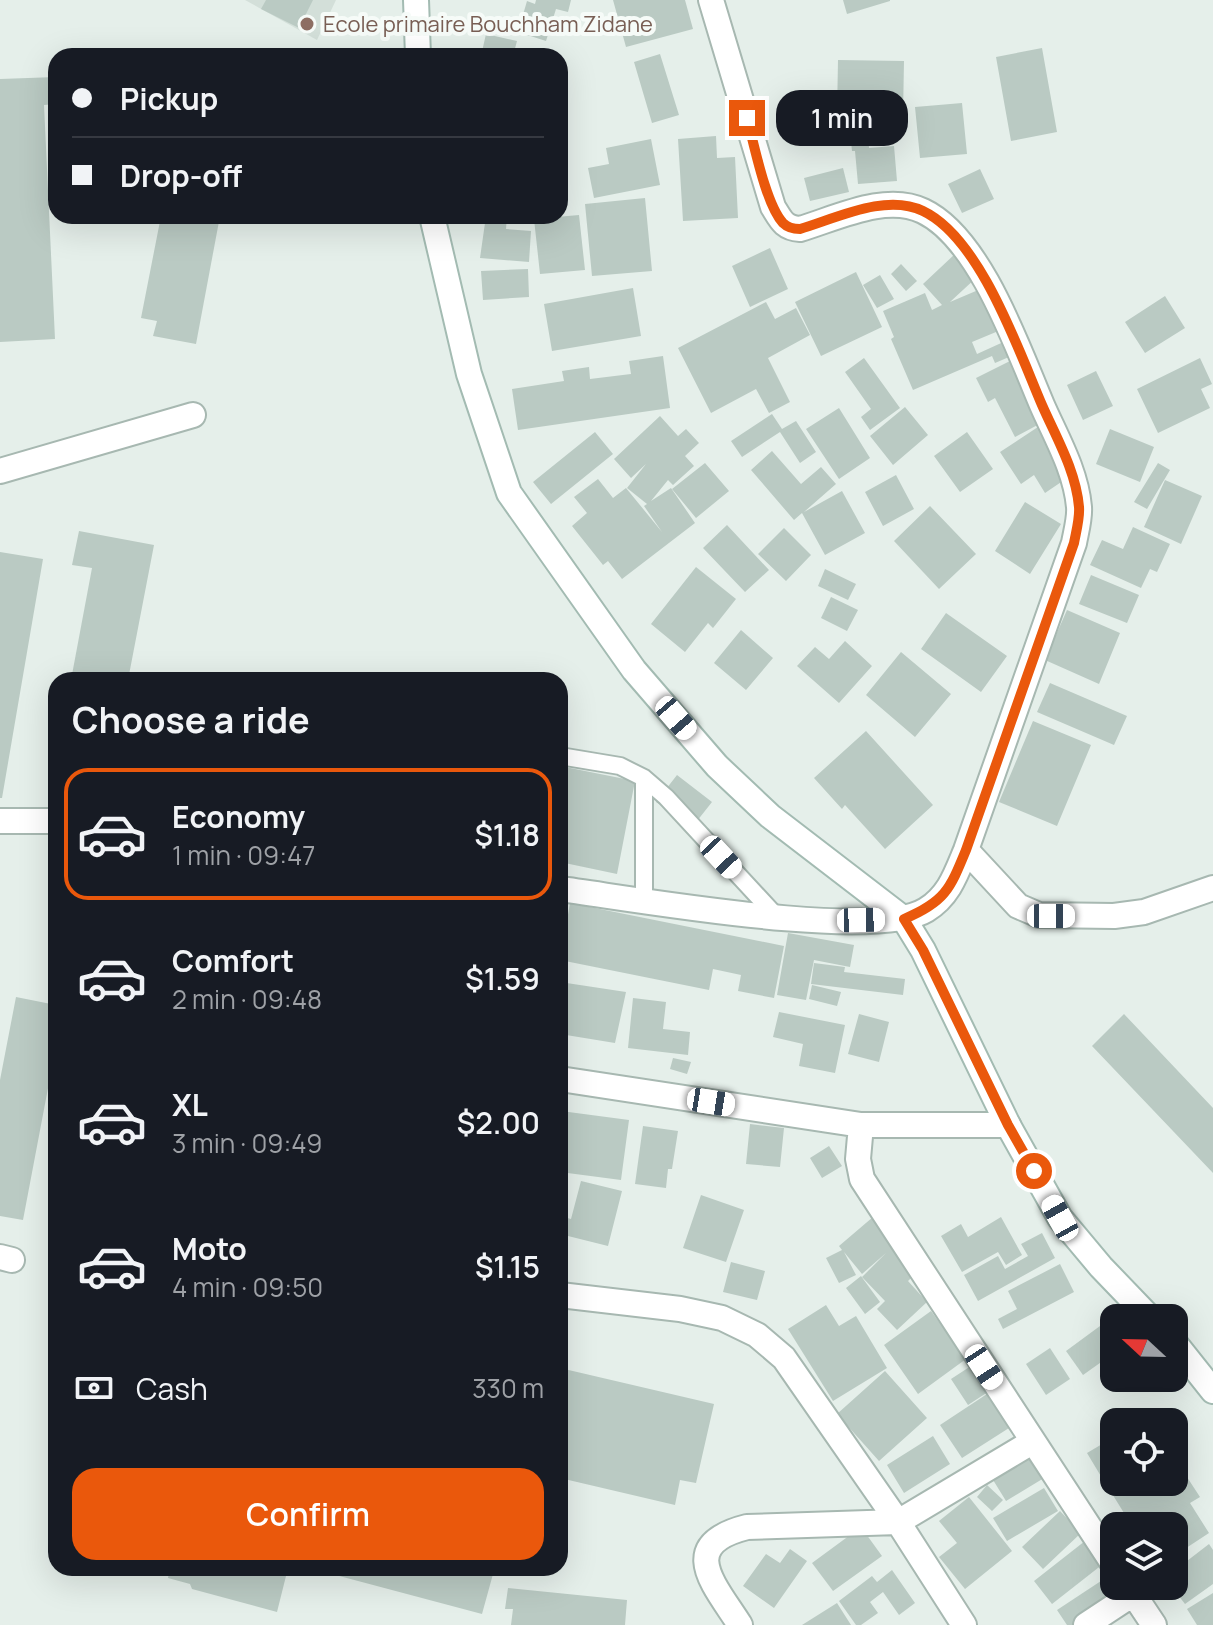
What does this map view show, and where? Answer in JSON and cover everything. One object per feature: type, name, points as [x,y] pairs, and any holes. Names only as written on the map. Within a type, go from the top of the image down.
[{"type":"street","points":[[416,0],[418,48]]},
{"type":"street","points":[[568,890],[777,917],[839,921],[904,919],[927,910],[950,889],[966,850],[1074,543],[1079,509],[1072,473],[995,295],[962,246],[942,223],[923,211],[901,205],[876,207],[800,229],[789,228],[781,221],[773,207],[711,0]]},
{"type":"street","points":[[434,224],[469,374],[509,493],[634,670],[717,766],[770,816],[904,919],[934,971],[1008,1125],[1060,1218],[1137,1304]]},
{"type":"street","points":[[0,471],[193,415]]},
{"type":"street","points":[[0,821],[48,821]]},
{"type":"street","points":[[966,850],[1018,906],[1039,915],[1114,916],[1144,912],[1213,888]]},
{"type":"street","points":[[568,1080],[861,1125],[1008,1125]]},
{"type":"street","points":[[861,1125],[858,1159],[862,1179],[1100,1544]]},
{"type":"street","points":[[568,1296],[680,1309],[722,1318],[757,1335],[784,1358],[898,1522],[964,1625]]},
{"type":"street","points":[[1188,1360],[1213,1391]]},
{"type":"street","points":[[740,1625],[709,1574],[705,1554],[712,1542],[728,1532],[747,1527],[898,1522],[1032,1442]]},
{"type":"street","points":[[1086,1625],[1117,1600]]},
{"type":"street","points":[[1137,1600],[1154,1625]]},
{"type":"lane","points":[[568,757],[620,766],[644,778],[666,797],[777,917]]},
{"type":"lane","points":[[644,778],[644,900]]},
{"type":"shaded area","name":"Ecole primaire Bouchham Zidane","points":[[245,0],[336,0],[317,40]]},
{"type":"building","points":[[266,0],[313,0],[299,28],[261,9]]},
{"type":"building","points":[[536,0],[571,0],[568,12],[556,9],[546,41],[518,32],[527,1],[535,4]]},
{"type":"building","points":[[613,0],[685,0],[693,29],[626,47]]},
{"type":"building","points":[[843,0],[890,0],[890,1],[847,14]]},
{"type":"building","points":[[486,34],[517,41],[515,48],[483,48]]},
{"type":"building","points":[[1042,48],[1057,132],[1011,141],[996,57]]},
{"type":"building","points":[[660,54],[679,115],[652,123],[634,62]]},
{"type":"building","points":[[838,60],[904,61],[903,115],[837,114]]},
{"type":"building","points":[[48,77],[48,105],[44,105],[55,339],[0,342],[0,79]]},
{"type":"building","points":[[962,103],[967,154],[920,158],[915,107]]},
{"type":"building","points":[[868,131],[869,148],[894,146],[897,181],[858,184],[850,132]]},
{"type":"building","points":[[716,136],[717,158],[735,157],[738,218],[683,221],[678,139]]},
{"type":"building","points":[[651,139],[660,185],[594,198],[588,168],[609,164],[606,148]]},
{"type":"building","points":[[843,168],[849,192],[810,201],[804,178]]},
{"type":"building","points":[[980,169],[994,199],[962,213],[948,184]]},
{"type":"building","points":[[645,198],[652,271],[592,276],[585,204]]},
{"type":"building","points":[[579,215],[585,270],[540,274],[535,224],[568,224],[568,216]]},
{"type":"building","points":[[159,224],[218,224],[196,344],[153,336],[157,321],[141,318]]},
{"type":"building","points":[[485,224],[506,224],[506,229],[531,231],[529,262],[480,258]]},
{"type":"building","points":[[770,248],[788,289],[750,307],[732,266]]},
{"type":"building","points":[[956,253],[977,277],[950,302],[990,285],[1008,327],[972,342],[977,354],[1010,339],[1016,354],[995,363],[992,356],[913,390],[891,339],[894,337],[883,311],[925,293],[932,310],[942,305],[923,284]]},
{"type":"building","points":[[901,264],[917,281],[906,291],[891,274]]},
{"type":"building","points":[[528,269],[529,297],[483,300],[481,271]]},
{"type":"building","points":[[856,272],[882,327],[821,356],[795,302]]},
{"type":"building","points":[[880,275],[894,299],[877,308],[863,285]]},
{"type":"building","points":[[633,288],[641,336],[552,351],[544,304]]},
{"type":"building","points":[[1165,296],[1185,328],[1145,353],[1125,322]]},
{"type":"building","points":[[766,302],[775,319],[796,308],[810,335],[768,358],[790,402],[769,413],[756,389],[711,413],[678,348]]},
{"type":"building","points":[[663,356],[670,408],[518,430],[512,389],[564,381],[562,371],[589,367],[590,379],[631,374],[629,361]]},
{"type":"building","points":[[864,358],[900,408],[870,430],[861,417],[871,409],[845,372]]},
{"type":"building","points":[[1016,358],[1047,420],[1015,437],[995,398],[988,402],[976,378]]},
{"type":"building","points":[[1200,358],[1212,384],[1201,389],[1210,408],[1158,433],[1137,389]]},
{"type":"building","points":[[1096,371],[1113,406],[1083,420],[1067,385]]},
{"type":"building","points":[[905,407],[928,435],[893,465],[870,436]]},
{"type":"building","points":[[839,408],[870,458],[839,479],[806,429]]},
{"type":"building","points":[[772,414],[782,429],[796,421],[816,452],[800,463],[780,432],[742,457],[731,441]]},
{"type":"building","points":[[660,416],[678,436],[686,429],[699,443],[685,456],[694,466],[673,485],[668,480],[651,501],[671,488],[695,523],[622,579],[608,561],[603,565],[572,526],[587,513],[574,497],[598,479],[613,498],[626,488],[662,532],[644,506],[647,504],[627,488],[646,464],[631,478],[614,459]]},
{"type":"building","points":[[1044,423],[1076,472],[1045,493],[1034,475],[1021,484],[1000,452]]},
{"type":"building","points":[[1110,429],[1154,447],[1140,482],[1096,464]]},
{"type":"building","points":[[595,432],[613,454],[551,504],[533,482]]},
{"type":"building","points":[[967,432],[993,469],[960,492],[934,456]]},
{"type":"building","points":[[772,451],[801,484],[821,467],[836,484],[804,512],[842,491],[865,533],[825,555],[802,513],[794,520],[751,470]]},
{"type":"building","points":[[705,463],[729,491],[696,518],[672,489]]},
{"type":"building","points":[[1158,463],[1170,470],[1147,509],[1134,502]]},
{"type":"building","points":[[896,475],[914,509],[883,526],[865,492]]},
{"type":"building","points":[[1165,480],[1202,496],[1181,544],[1144,527]]},
{"type":"building","points":[[1025,502],[1061,524],[1030,574],[995,551]]},
{"type":"building","points":[[930,506],[976,554],[939,589],[894,541]]},
{"type":"building","points":[[727,525],[769,570],[745,592],[703,548]]},
{"type":"building","points":[[1133,527],[1170,544],[1157,572],[1150,569],[1141,588],[1090,565],[1102,540],[1123,549]]},
{"type":"building","points":[[784,528],[811,555],[786,581],[758,554]]},
{"type":"building","points":[[79,531],[154,545],[130,672],[72,672],[92,568],[72,565]]},
{"type":"building","points":[[0,552],[43,559],[2,798],[0,798]]},
{"type":"building","points":[[696,567],[736,599],[713,628],[708,623],[685,652],[651,624]]},
{"type":"building","points":[[825,569],[856,584],[848,600],[818,586]]},
{"type":"building","points":[[1091,575],[1139,595],[1127,623],[1079,604]]},
{"type":"building","points":[[831,597],[858,610],[847,631],[821,618]]},
{"type":"building","points":[[1067,610],[1120,633],[1099,684],[1045,660]]},
{"type":"building","points":[[946,613],[1007,656],[981,692],[921,649]]},
{"type":"building","points":[[741,630],[773,658],[746,690],[714,663]]},
{"type":"building","points":[[845,641],[872,666],[839,703],[797,666],[815,647],[829,659]]},
{"type":"building","points":[[901,652],[951,694],[915,737],[866,695]]},
{"type":"building","points":[[1050,683],[1127,716],[1114,745],[1037,712]]},
{"type":"building","points":[[1033,721],[1091,745],[1057,826],[999,802]]},
{"type":"building","points":[[866,731],[933,805],[885,849],[845,805],[842,809],[814,778]]},
{"type":"building","points":[[568,768],[635,781],[617,874],[568,864]]},
{"type":"building","points":[[677,775],[712,802],[697,821],[670,812],[656,802]]},
{"type":"building","points":[[570,903],[784,946],[774,998],[738,991],[741,975],[713,969],[709,990],[568,962]]},
{"type":"building","points":[[788,933],[854,945],[850,967],[814,960],[806,1000],[777,995]]},
{"type":"building","points":[[814,963],[845,967],[844,972],[905,979],[903,995],[811,984]]},
{"type":"building","points":[[568,983],[626,992],[615,1043],[568,1035]]},
{"type":"building","points":[[812,985],[841,992],[837,1006],[809,999]]},
{"type":"building","points":[[16,997],[48,1003],[48,1088],[23,1220],[0,1216],[0,1080]]},
{"type":"building","points":[[633,998],[666,1002],[663,1029],[690,1032],[688,1055],[628,1048]]},
{"type":"building","points":[[779,1012],[845,1025],[835,1073],[799,1066],[803,1044],[773,1037]]},
{"type":"building","points":[[859,1014],[889,1022],[879,1062],[848,1054]]},
{"type":"building","points":[[1124,1014],[1213,1108],[1213,1173],[1092,1046]]},
{"type":"building","points":[[673,1058],[691,1062],[687,1074],[670,1069]]},
{"type":"building","points":[[568,1112],[629,1120],[621,1180],[568,1173]]},
{"type":"building","points":[[750,1124],[784,1128],[780,1167],[746,1164]]},
{"type":"building","points":[[643,1126],[678,1131],[666,1188],[635,1184]]},
{"type":"building","points":[[829,1146],[842,1166],[822,1178],[810,1158]]},
{"type":"building","points":[[581,1181],[622,1191],[608,1246],[568,1236],[568,1218],[571,1219]]},
{"type":"building","points":[[701,1195],[744,1210],[726,1262],[683,1248]]},
{"type":"building","points":[[873,1217],[896,1245],[892,1249],[915,1274],[908,1281],[927,1302],[897,1330],[877,1309],[885,1301],[862,1277],[886,1253],[862,1274],[844,1252],[856,1275],[839,1283],[826,1258],[842,1250],[839,1246]]},
{"type":"building","points":[[1001,1217],[1022,1255],[1006,1265],[998,1252],[962,1272],[941,1236],[961,1224],[968,1237]]},
{"type":"building","points":[[1042,1233],[1055,1258],[978,1301],[964,1275],[998,1256],[1005,1269],[1028,1256],[1021,1244]]},
{"type":"building","points":[[731,1262],[765,1271],[757,1300],[723,1292]]},
{"type":"building","points":[[1060,1264],[1074,1292],[1003,1329],[998,1319],[1017,1309],[1008,1291]]},
{"type":"building","points":[[861,1276],[880,1302],[865,1314],[846,1288]]},
{"type":"building","points":[[826,1305],[839,1326],[856,1316],[887,1368],[833,1401],[788,1329]]},
{"type":"building","points":[[931,1311],[966,1359],[918,1394],[884,1345]]},
{"type":"building","points":[[1100,1326],[1100,1363],[1083,1375],[1066,1351]]},
{"type":"building","points":[[1050,1348],[1070,1379],[1046,1395],[1026,1364]]},
{"type":"building","points":[[974,1364],[991,1390],[968,1405],[951,1379]]},
{"type":"building","points":[[568,1370],[714,1404],[696,1483],[680,1480],[675,1505],[568,1480]]},
{"type":"building","points":[[885,1371],[927,1418],[879,1461],[837,1414]]},
{"type":"building","points":[[987,1394],[1009,1428],[962,1458],[940,1425]]},
{"type":"building","points":[[933,1436],[950,1464],[904,1493],[887,1465]]},
{"type":"building","points":[[1100,1445],[1100,1475],[1087,1453]]},
{"type":"building","points":[[1028,1452],[1044,1478],[1006,1501],[990,1475]]},
{"type":"building","points":[[1188,1479],[1200,1497],[1190,1503],[1209,1533],[1188,1547],[1188,1512],[1123,1512],[1113,1496],[1188,1496]]},
{"type":"building","points":[[987,1485],[1003,1500],[992,1511],[977,1497]]},
{"type":"building","points":[[1044,1488],[1058,1511],[1007,1541],[993,1518]]},
{"type":"building","points":[[969,1497],[1012,1551],[965,1589],[939,1557],[957,1543],[939,1521]]},
{"type":"building","points":[[1060,1511],[1081,1533],[1043,1569],[1022,1547]]},
{"type":"building","points":[[861,1527],[882,1556],[833,1591],[812,1563]]},
{"type":"building","points":[[1085,1541],[1100,1560],[1100,1566],[1052,1604],[1034,1581]]},
{"type":"building","points":[[1209,1544],[1213,1550],[1213,1584],[1185,1604],[1182,1600],[1188,1600],[1188,1560]]},
{"type":"building","points":[[790,1549],[807,1561],[774,1608],[743,1586],[766,1554],[780,1563]]},
{"type":"building","points":[[892,1570],[915,1603],[899,1615],[883,1592],[870,1602],[878,1613],[856,1625],[839,1601],[872,1576],[877,1582]]},
{"type":"building","points":[[286,1576],[277,1612],[192,1589],[190,1584],[168,1578]]},
{"type":"building","points":[[339,1576],[492,1576],[482,1614]]},
{"type":"building","points":[[1100,1582],[1100,1600],[1122,1600],[1126,1606],[1096,1625],[1067,1625],[1057,1610]]},
{"type":"building","points":[[508,1588],[627,1600],[625,1625],[511,1625],[513,1609],[505,1609]]},
{"type":"building","points":[[1213,1593],[1213,1625],[1197,1625],[1187,1609]]},
{"type":"building","points":[[837,1603],[851,1625],[802,1625]]},
{"type":"place","name":"Ecole primaire Bouchham Zidane","points":[[307,24]]},
{"type":"route","points":[[747,118],[773,207],[789,228],[800,229],[876,207],[901,205],[923,211],[942,223],[962,246],[995,295],[1072,473],[1079,509],[1074,543],[966,850],[950,889],[927,910],[904,919],[939,981],[1008,1125],[1034,1171]]}]
